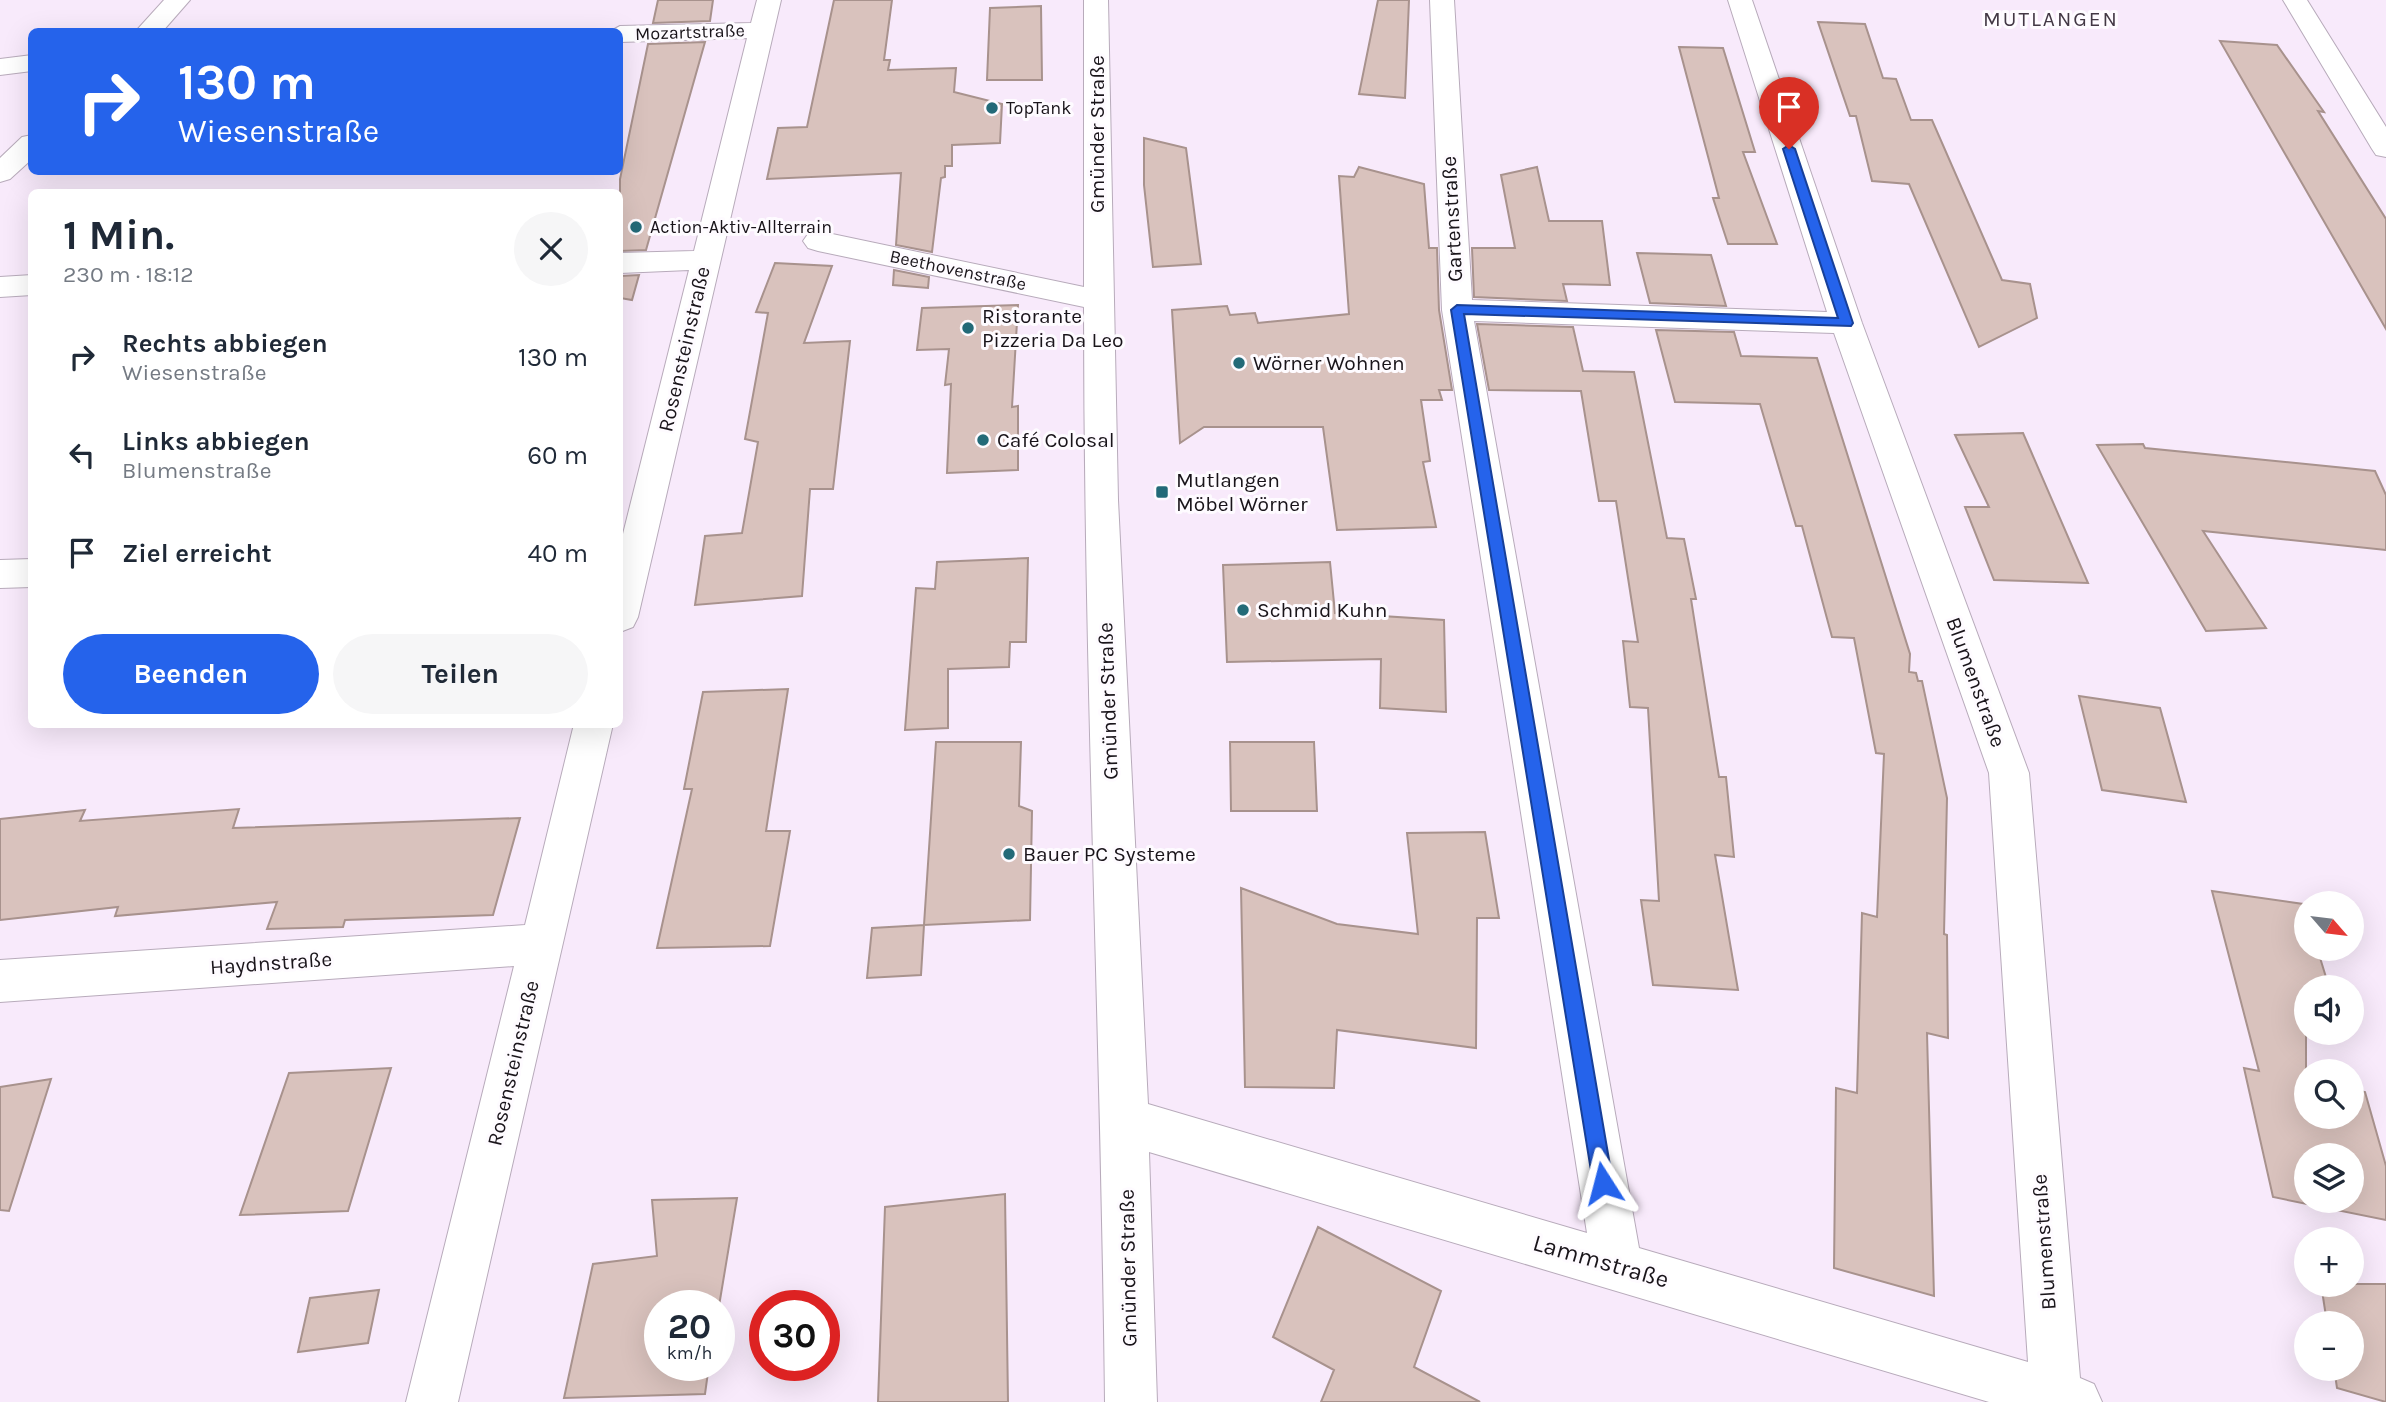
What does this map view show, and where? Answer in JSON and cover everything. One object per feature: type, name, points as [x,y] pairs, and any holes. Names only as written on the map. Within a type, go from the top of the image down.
[{"type":"street","points":[[151,28],[177,0]]},
{"type":"street","name":"Rosensteinstraße","points":[[623,590],[628,546],[705,260],[769,0]]},
{"type":"street","name":"Gmünder Straße","points":[[1096,0],[1102,528],[1125,1121],[1131,1402]]},
{"type":"street","name":"Gartenstraße","points":[[1441,0],[1457,310],[1617,1265]]},
{"type":"street","name":"Blumenstraße","points":[[1740,0],[1846,323],[2009,773],[2066,1399]]},
{"type":"street","points":[[2295,0],[2386,149]]},
{"type":"street","name":"Mozartstraße","points":[[623,34],[761,30]]},
{"type":"street","points":[[0,67],[28,63]]},
{"type":"street","points":[[0,173],[28,147]]},
{"type":"street","name":"Beethovenstraße","points":[[818,241],[1098,300]]},
{"type":"street","points":[[623,263],[705,260]]},
{"type":"street","points":[[0,287],[28,285]]},
{"type":"street","points":[[1457,310],[1846,323]]},
{"type":"street","points":[[0,574],[28,573]]},
{"type":"street","name":"Rosensteinstraße","points":[[432,1402],[593,728]]},
{"type":"street","name":"Haydnstraße","points":[[0,981],[542,944]]},
{"type":"street","name":"Lammstraße","points":[[1125,1121],[2066,1399]]},
{"type":"path","points":[[715,220],[818,241]]},
{"type":"building","points":[[658,0],[713,0],[710,21],[653,23]]},
{"type":"building","points":[[834,0],[892,0],[884,60],[890,60],[888,70],[956,68],[954,92],[1002,104],[1000,143],[952,145],[952,166],[945,166],[945,177],[941,178],[932,252],[896,245],[901,173],[767,179],[778,128],[807,127]]},
{"type":"building","points":[[1378,0],[1409,0],[1405,98],[1359,94]]},
{"type":"building","points":[[1041,6],[1042,80],[987,80],[990,8]]},
{"type":"building","points":[[1818,22],[1865,24],[1883,78],[1896,79],[1911,120],[1932,120],[2002,280],[2030,284],[2037,318],[1979,347],[1909,184],[1872,181],[1856,116],[1850,116]]},
{"type":"building","points":[[2220,41],[2277,45],[2324,112],[2318,111],[2386,219],[2386,329]]},
{"type":"building","points":[[705,42],[646,250],[623,251],[623,189],[620,189],[620,179],[623,175],[648,44]]},
{"type":"building","points":[[1679,47],[1723,48],[1755,152],[1743,152],[1777,244],[1728,244],[1713,198],[1719,198]]},
{"type":"building","points":[[1144,138],[1186,148],[1201,264],[1153,267],[1144,185]]},
{"type":"building","points":[[1359,167],[1424,184],[1429,248],[1437,248],[1439,310],[1452,390],[1439,390],[1442,400],[1421,400],[1430,461],[1423,462],[1436,527],[1337,530],[1323,427],[1204,427],[1180,443],[1172,310],[1227,306],[1230,315],[1255,313],[1258,323],[1349,314],[1339,176],[1354,177]]},
{"type":"building","points":[[1537,167],[1549,221],[1602,221],[1610,285],[1563,284],[1567,301],[1474,297],[1472,248],[1515,248],[1501,175]]},
{"type":"building","points":[[1637,253],[1711,255],[1726,306],[1650,303]]},
{"type":"building","points":[[775,263],[832,266],[804,343],[850,341],[833,489],[810,489],[802,596],[695,605],[705,536],[742,533],[758,442],[745,439],[768,313],[756,312]]},
{"type":"building","points":[[894,270],[929,277],[928,288],[893,285]]},
{"type":"building","points":[[639,275],[632,300],[623,298],[623,276]]},
{"type":"building","points":[[1018,305],[1012,407],[1018,406],[1018,470],[947,473],[951,384],[945,385],[949,349],[917,350],[922,308]]},
{"type":"building","points":[[1477,324],[1573,327],[1583,371],[1634,372],[1667,538],[1684,539],[1696,599],[1691,599],[1719,777],[1726,777],[1734,857],[1715,855],[1738,990],[1653,985],[1641,900],[1659,901],[1648,708],[1630,707],[1623,641],[1638,642],[1616,501],[1599,501],[1581,391],[1489,390]]},
{"type":"building","points":[[1656,330],[1734,332],[1741,356],[1817,358],[1910,654],[1909,672],[1916,673],[1918,681],[1922,681],[1947,798],[1944,934],[1947,935],[1948,1038],[1927,1033],[1934,1296],[1834,1268],[1836,1088],[1857,1093],[1862,913],[1877,917],[1884,754],[1876,753],[1854,638],[1832,637],[1802,526],[1796,526],[1760,404],[1675,402]]},
{"type":"building","points":[[2023,433],[2088,583],[1994,580],[1965,507],[1989,507],[1955,435]]},
{"type":"building","points":[[2143,444],[2145,448],[2375,471],[2386,495],[2386,550],[2203,531],[2266,628],[2206,631],[2097,445]]},
{"type":"building","points":[[1028,558],[1026,642],[1010,642],[1009,667],[948,669],[948,728],[905,730],[916,588],[935,589],[937,562]]},
{"type":"building","points":[[1330,562],[1335,613],[1444,620],[1446,712],[1380,708],[1381,659],[1227,662],[1223,565]]},
{"type":"building","points":[[788,689],[766,831],[790,831],[770,946],[657,948],[692,789],[684,789],[703,692]]},
{"type":"building","points":[[2079,696],[2160,708],[2186,802],[2102,790]]},
{"type":"building","points":[[936,742],[1021,742],[1019,806],[1032,811],[1030,920],[924,925]]},
{"type":"building","points":[[1230,742],[1314,742],[1317,811],[1231,811]]},
{"type":"building","points":[[239,809],[233,828],[520,818],[493,915],[345,920],[343,927],[267,929],[277,902],[115,916],[118,907],[0,920],[0,819],[85,810],[80,821]]},
{"type":"building","points":[[1485,832],[1499,918],[1477,918],[1476,1048],[1337,1030],[1334,1088],[1245,1087],[1241,888],[1337,924],[1418,934],[1407,833]]},
{"type":"building","points":[[2212,891],[2294,903],[2294,961],[2321,961],[2325,975],[2294,975],[2294,1045],[2306,1045],[2306,1059],[2294,1059],[2294,1129],[2364,1129],[2365,1092],[2386,1166],[2386,1220],[2352,1213],[2364,1213],[2364,1143],[2294,1143],[2294,1201],[2273,1197],[2244,1068],[2259,1071]]},
{"type":"building","points":[[924,925],[921,975],[867,978],[872,928]]},
{"type":"building","points":[[391,1068],[348,1211],[240,1215],[289,1073]]},
{"type":"building","points":[[51,1079],[9,1211],[0,1210],[0,1087]]},
{"type":"building","points":[[1005,1194],[1008,1402],[878,1402],[885,1207]]},
{"type":"building","points":[[737,1198],[722,1290],[644,1290],[644,1381],[707,1381],[705,1394],[564,1398],[593,1264],[657,1256],[652,1200]]},
{"type":"building","points":[[1318,1227],[1441,1291],[1414,1367],[1480,1402],[1321,1402],[1334,1370],[1273,1337]]},
{"type":"building","points":[[2364,1284],[2386,1284],[2386,1402],[2337,1388],[2336,1381],[2364,1381],[2364,1311],[2325,1311],[2323,1297],[2364,1297]]},
{"type":"building","points":[[379,1290],[368,1343],[298,1352],[310,1298]]},
{"type":"place","name":"TopTank","points":[[992,108]]},
{"type":"place","name":"Action-Aktiv-Allterrain","points":[[636,227]]},
{"type":"place","name":"Ristorante Pizzeria Da Leo","points":[[968,328]]},
{"type":"place","name":"Wörner Wohnen","points":[[1239,363]]},
{"type":"place","name":"Café Colosal","points":[[983,440]]},
{"type":"place","name":"Mutlangen Möbel Wörner","points":[[1162,492]]},
{"type":"place","name":"Schmid Kuhn","points":[[1243,610]]},
{"type":"place","name":"Bauer PC Systeme","points":[[1009,854]]},
{"type":"district","name":"MUTLANGEN","points":[[2051,19]]},
{"type":"route","points":[[1603,1183],[1457,310],[1846,323],[1789,149]]}]
